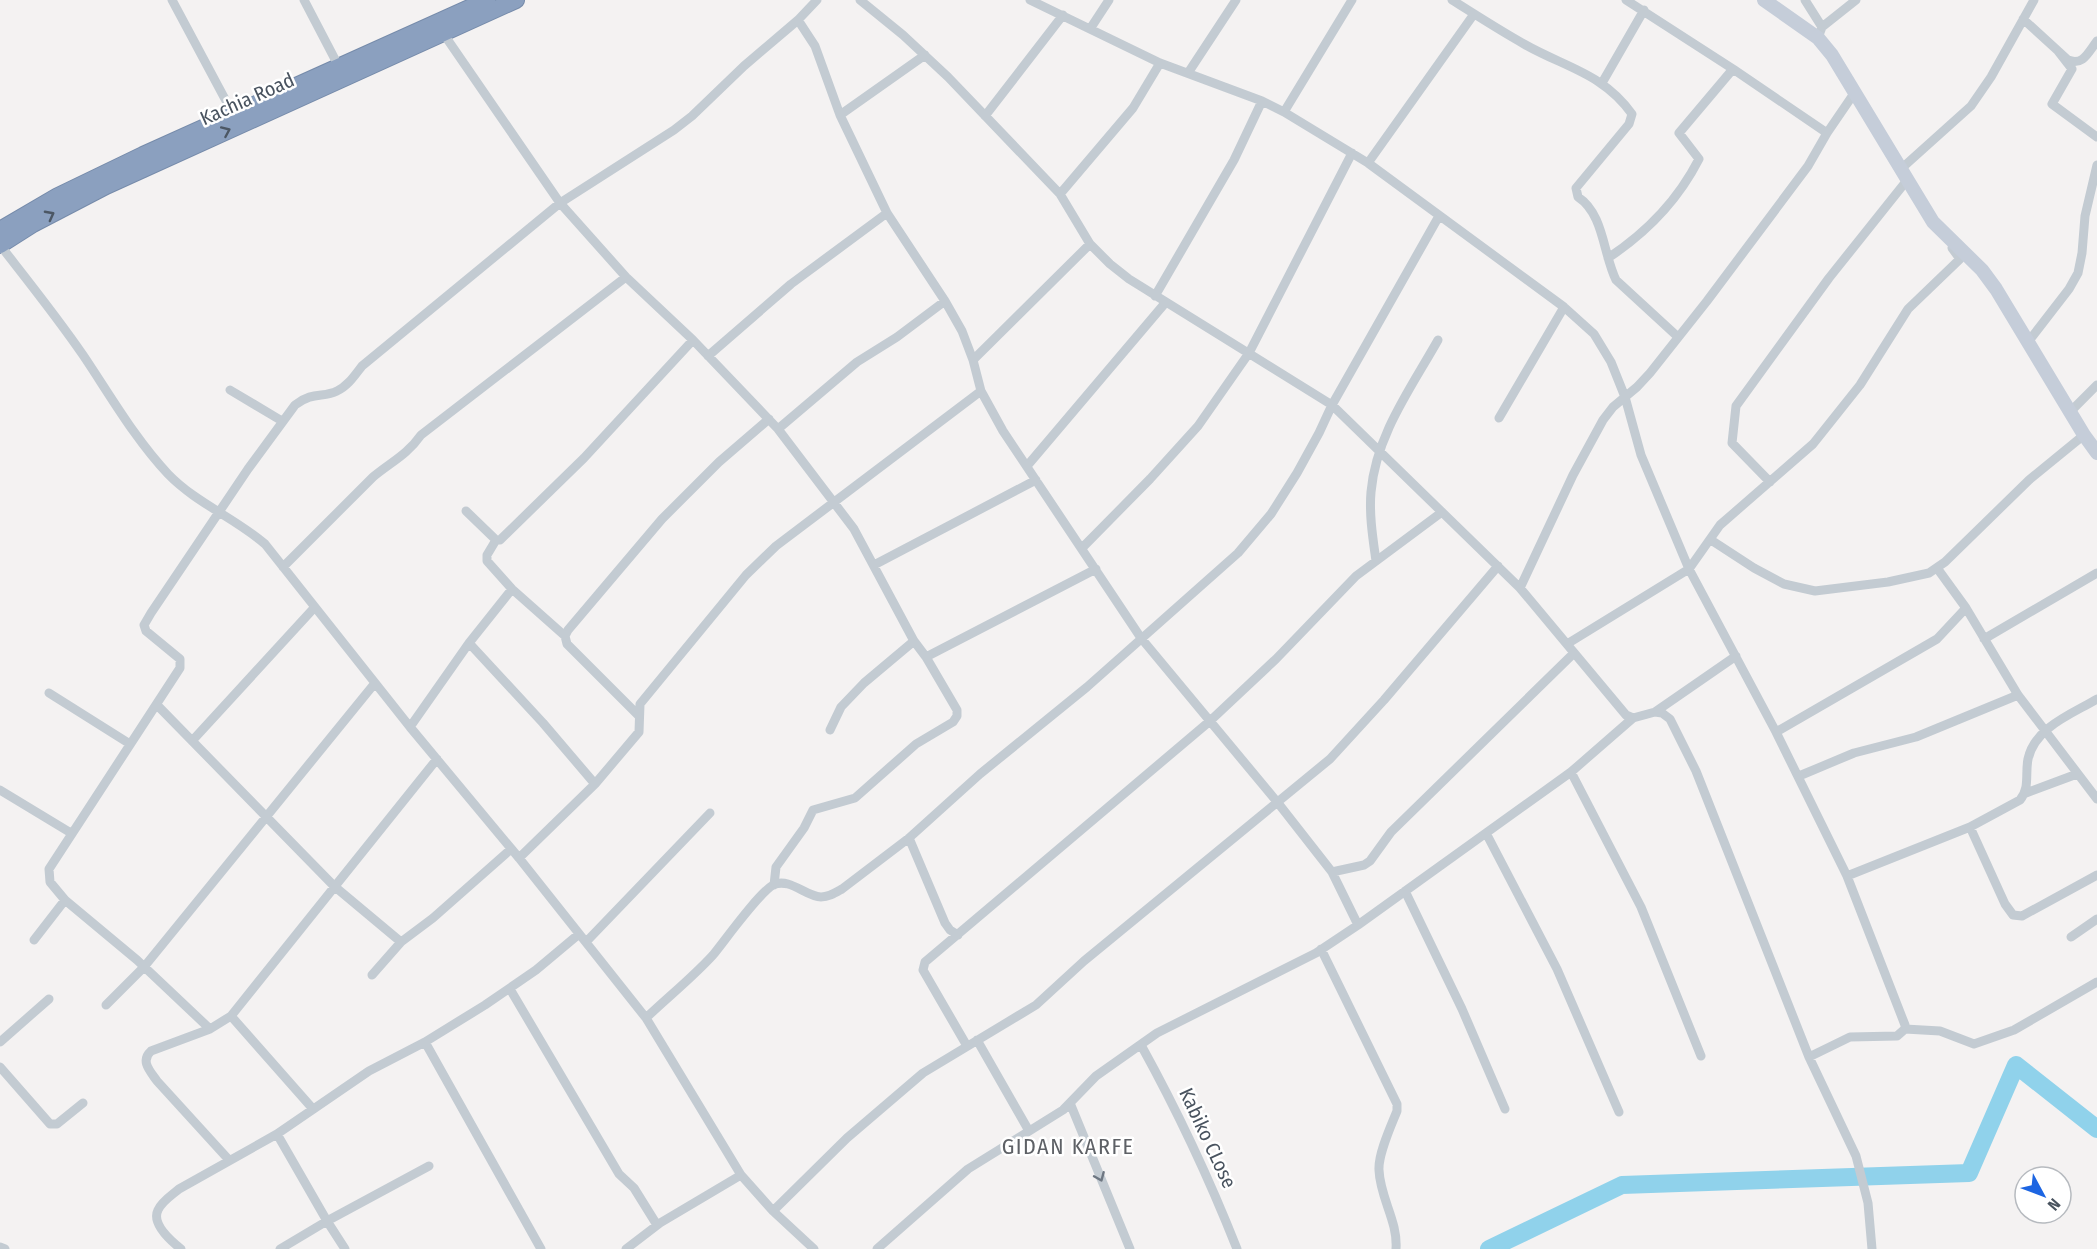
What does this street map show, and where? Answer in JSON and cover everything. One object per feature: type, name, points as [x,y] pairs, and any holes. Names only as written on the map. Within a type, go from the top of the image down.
[{"type":"highway","name":"Kachia Road","points":[[0,245],[106,186],[277,102],[339,67],[488,0]]},
{"type":"highway","name":"Kachia Road","points":[[0,230],[58,196],[232,114],[277,102],[516,0]]},
{"type":"street","points":[[172,0],[232,114]]},
{"type":"street","points":[[304,0],[339,67]]},
{"type":"street","points":[[210,1029],[144,967],[65,900],[50,882],[48,875],[49,869],[71,833],[158,705],[180,668],[180,659],[146,631],[144,625],[173,578],[295,405],[304,398],[336,392],[346,386],[362,366],[560,202],[674,130],[692,116],[817,0]]},
{"type":"street","points":[[860,0],[925,55],[1060,194],[1090,244],[1110,264],[1155,296],[1332,405],[1520,588],[1626,715],[1633,718]]},
{"type":"street","points":[[1030,0],[1160,63],[1262,101],[1284,112],[1368,163],[1564,307],[1594,334],[1611,362],[1625,397],[1641,455],[1689,569],[1799,776],[1847,876],[1905,1029]]},
{"type":"street","points":[[1090,29],[1109,0]]},
{"type":"street","points":[[1188,73],[1236,0]]},
{"type":"street","points":[[1284,112],[1352,0]]},
{"type":"street","points":[[1452,0],[1525,45],[1602,83],[1624,103],[1632,114],[1629,124],[1576,188],[1578,197],[1588,204],[1603,239],[1616,280],[1678,337]]},
{"type":"street","points":[[1626,0],[1827,133]]},
{"type":"street","points":[[1764,0],[1820,33]]},
{"type":"street","points":[[1567,644],[1689,569],[1720,525],[1813,444],[1860,385],[1908,309],[1960,259],[1933,222],[1855,92],[1820,33],[1805,0]]},
{"type":"street","points":[[1820,33],[1856,0]]},
{"type":"street","points":[[1770,482],[1732,443],[1736,406],[1905,174],[1971,106],[1991,77],[2034,0]]},
{"type":"street","points":[[1602,83],[1644,10]]},
{"type":"street","points":[[1368,163],[1474,14]]},
{"type":"street","points":[[985,116],[1063,15]]},
{"type":"street","points":[[798,20],[815,46],[840,115],[887,213],[962,331],[973,360],[981,392],[1003,431],[1141,638],[1332,872],[1358,925]]},
{"type":"street","points":[[2023,20],[2068,60],[2076,63],[2082,61],[2097,41]]},
{"type":"street","points":[[443,33],[560,202],[626,277],[693,340],[769,419],[834,501],[854,529],[914,641],[957,710],[957,716],[953,722],[916,744],[855,798],[813,810],[804,828],[776,867],[774,885]]},
{"type":"street","points":[[2058,51],[2072,69],[2052,104],[2097,137]]},
{"type":"street","points":[[840,115],[925,55]]},
{"type":"street","points":[[1060,194],[1133,108],[1160,63]]},
{"type":"street","points":[[1608,258],[1631,243],[1649,226],[1687,182],[1699,159],[1679,133],[1733,69]]},
{"type":"street","points":[[1520,588],[1573,475],[1603,420],[1613,406],[1650,373],[1678,337],[1808,166],[1855,92]]},
{"type":"street","points":[[1155,296],[1234,160],[1262,101]]},
{"type":"street","points":[[1082,548],[1198,426],[1249,353],[1353,153]]},
{"type":"street","points":[[2028,342],[2069,289],[2078,273],[2085,216],[2097,165]]},
{"type":"street","points":[[708,356],[791,284],[887,213]]},
{"type":"street","points":[[646,1018],[711,957],[761,897],[774,885],[783,883],[819,897],[830,896],[842,889],[909,838],[980,774],[1087,687],[1238,553],[1271,514],[1308,453],[1332,405],[1439,216]]},
{"type":"street","points":[[1933,222],[1982,270],[1996,289],[2097,453]]},
{"type":"street","points":[[973,360],[1090,244]]},
{"type":"street","points":[[0,245],[67,332],[144,446],[169,475],[194,496],[248,530],[265,544],[314,608],[519,858],[646,1018],[741,1175],[773,1211],[814,1249]]},
{"type":"street","points":[[283,567],[373,477],[411,449],[421,435],[626,277]]},
{"type":"street","points":[[778,429],[857,362],[897,337],[945,301]]},
{"type":"street","points":[[1027,466],[1166,302]]},
{"type":"street","points":[[1499,418],[1564,307]]},
{"type":"street","points":[[638,715],[567,644],[565,636],[512,589],[488,561],[487,555],[496,540],[500,540],[584,458],[693,340]]},
{"type":"street","points":[[1376,561],[1371,491],[1380,451],[1388,427],[1438,340]]},
{"type":"street","points":[[2070,412],[2097,385]]},
{"type":"street","points":[[230,390],[282,421]]},
{"type":"street","points":[[519,858],[595,783],[639,732],[640,704],[746,575],[777,546],[834,501],[981,392]]},
{"type":"street","points":[[565,636],[662,519],[719,462],[769,419]]},
{"type":"street","points":[[1710,540],[1784,584],[1815,591],[1888,582],[1929,573],[2029,480],[2084,435]]},
{"type":"street","points":[[874,565],[1036,480]]},
{"type":"street","points":[[466,511],[496,540]]},
{"type":"street","points":[[967,1046],[923,970],[925,962],[1210,721],[1276,659],[1356,576],[1442,512]]},
{"type":"street","points":[[773,1211],[880,1109],[923,1073],[1036,1005],[1091,955],[1114,939],[1330,759],[1384,700],[1498,566]]},
{"type":"street","points":[[1937,568],[1966,608],[2018,695],[2097,800]]},
{"type":"street","points":[[926,657],[1096,569]]},
{"type":"street","points":[[1984,639],[2097,573]]},
{"type":"street","points":[[410,727],[469,643],[512,589]]},
{"type":"street","points":[[192,741],[314,608]]},
{"type":"street","points":[[1776,732],[1937,639],[1966,608]]},
{"type":"street","points":[[830,730],[841,707],[864,683],[914,641]]},
{"type":"street","points":[[469,643],[595,783]]},
{"type":"street","points":[[1332,872],[1364,865],[1370,861],[1391,832],[1574,652]]},
{"type":"street","points":[[877,1249],[968,1168],[1063,1110],[1096,1076],[1141,1044],[1157,1033],[1321,949],[1358,925],[1571,772],[1633,718],[1655,712],[1736,656]]},
{"type":"street","points":[[106,1005],[144,967],[375,683]]},
{"type":"street","points":[[49,693],[130,744]]},
{"type":"street","points":[[1799,776],[1854,753],[1916,737],[2018,695]]},
{"type":"street","points":[[2026,794],[2028,758],[2044,730],[2097,699]]},
{"type":"street","points":[[158,705],[334,886],[400,942]]},
{"type":"street","points":[[1655,712],[1662,713],[1670,719],[1696,771],[1809,1057],[1857,1156],[1868,1203],[1872,1249]]},
{"type":"street","points":[[230,1160],[157,1081],[147,1067],[145,1060],[147,1055],[151,1051],[210,1029],[231,1016],[437,759]]},
{"type":"street","points":[[1571,772],[1641,907],[1701,1056]]},
{"type":"street","points":[[1847,876],[1970,827],[2020,800],[2026,794],[2077,774]]},
{"type":"street","points":[[0,790],[71,833]]},
{"type":"street","points":[[586,942],[710,813]]},
{"type":"street","points":[[1970,827],[2005,904],[2013,915],[2022,916],[2097,876]]},
{"type":"street","points":[[1486,833],[1557,969],[1619,1112]]},
{"type":"street","points":[[909,838],[945,923],[958,935]]},
{"type":"street","points":[[372,975],[400,942],[433,918],[511,849]]},
{"type":"street","points":[[1405,891],[1462,1009],[1505,1109]]},
{"type":"street","points":[[34,940],[65,900]]},
{"type":"street","points":[[2071,938],[2097,919]]},
{"type":"street","points":[[181,1249],[162,1230],[157,1220],[157,1210],[165,1201],[179,1190],[277,1134],[369,1071],[425,1042],[510,989],[579,934]]},
{"type":"street","points":[[1321,949],[1397,1104],[1398,1111],[1379,1162],[1378,1171],[1393,1220],[1396,1249]]},
{"type":"street","points":[[1809,1057],[1850,1037],[1897,1036],[1905,1029],[1940,1031],[1974,1044],[2014,1030],[2097,982]]},
{"type":"street","points":[[510,989],[619,1173],[634,1188],[657,1225]]},
{"type":"street","points":[[0,1042],[49,999]]},
{"type":"street","points":[[231,1016],[313,1109]]},
{"type":"street","points":[[977,1040],[1029,1131]]},
{"type":"street","points":[[425,1042],[541,1249]]},
{"type":"street","name":"Kabiko CLose","points":[[1141,1044],[1174,1105],[1214,1190],[1237,1249]]},
{"type":"street","points":[[0,1066],[50,1124],[57,1124],[83,1103]]},
{"type":"street","points":[[1070,1103],[1130,1249]]},
{"type":"street","points":[[277,1134],[345,1249]]},
{"type":"street","points":[[280,1249],[429,1166]]},
{"type":"street","points":[[626,1249],[657,1225],[741,1175]]},
{"type":"street","points":[[0,1247],[5,1249]]},
{"type":"waterway","points":[[1489,1249],[1622,1185],[1969,1173],[2016,1065],[2097,1129]]},
{"type":"district","name":"GIDAN KARFE","points":[[1068,1146]]}]
